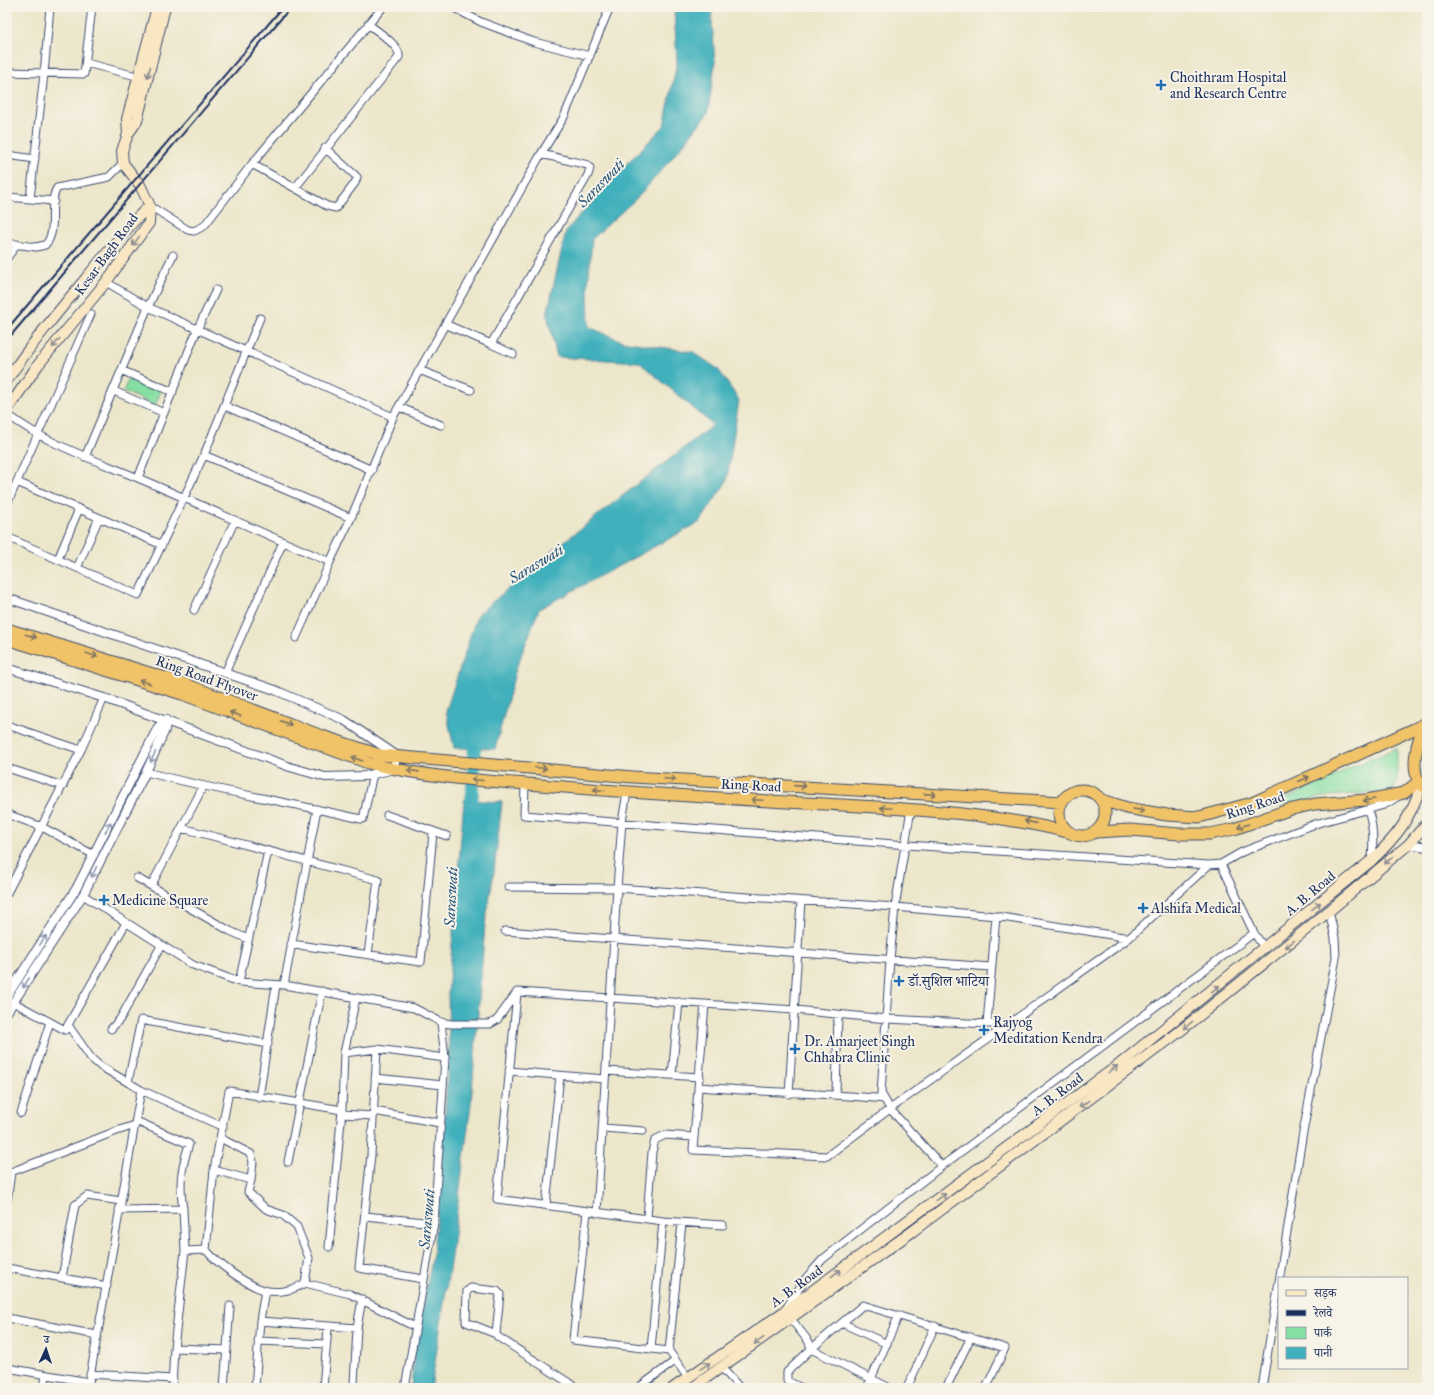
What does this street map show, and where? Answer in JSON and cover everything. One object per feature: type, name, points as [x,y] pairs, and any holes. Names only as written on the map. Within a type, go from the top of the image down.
[{"type":"highway","name":"Ring Road Flyover","points":[[7,629],[53,648],[183,689],[380,755],[396,755],[452,762],[633,777],[1062,802]]},
{"type":"highway","name":"Ring Road Flyover","points":[[7,639],[53,648]]},
{"type":"highway","name":"Ring Road Flyover","points":[[183,689],[368,763],[394,769],[431,774]]},
{"type":"highway","points":[[1422,785],[1414,769],[1426,722]]},
{"type":"highway","points":[[1102,800],[1105,817],[1101,828],[1096,832],[1082,837],[1068,832],[1060,821],[1059,814],[1062,802],[1071,793],[1084,790],[1095,794],[1102,800],[1127,808],[1167,815],[1199,818],[1252,802],[1426,722]]},
{"type":"highway","name":"Ring Road","points":[[431,774],[450,778],[627,792],[911,809],[1025,821],[1068,832]]},
{"type":"highway","name":"Ring Road","points":[[1096,832],[1130,830],[1179,834],[1210,834],[1234,829],[1288,810],[1315,804],[1366,800],[1404,793],[1422,785]]},
{"type":"main road","points":[[128,134],[127,119],[140,77],[158,7]]},
{"type":"main road","points":[[123,163],[122,151],[128,134],[137,121],[165,7]]},
{"type":"main road","name":"Kesar Bagh Road","points":[[7,410],[38,365],[106,282],[149,223],[150,206],[140,185],[123,163]]},
{"type":"main road","points":[[7,380],[89,275],[140,214],[150,206]]},
{"type":"main road","name":"A. B. Road","points":[[692,1388],[721,1367],[786,1315],[1120,1064],[1264,949],[1372,860],[1406,823],[1413,810],[1422,785]]},
{"type":"main road","name":"A. B. Road","points":[[673,1388],[913,1231],[1160,1047],[1274,957],[1409,844],[1427,823]]},
{"type":"street","points":[[30,198],[50,7]]},
{"type":"street","points":[[7,72],[84,74],[92,7]]},
{"type":"street","points":[[150,206],[181,227],[194,231],[200,229],[252,164],[383,7]]},
{"type":"street","points":[[452,7],[480,22],[534,42],[590,56]]},
{"type":"street","points":[[296,638],[351,518],[393,417],[541,154],[564,117],[610,7]]},
{"type":"street","points":[[295,188],[325,148],[399,57],[400,53],[397,47],[368,24]]},
{"type":"street","points":[[86,63],[140,77]]},
{"type":"street","points":[[252,164],[332,208],[336,208],[355,183],[356,175],[325,148]]},
{"type":"street","points":[[491,344],[590,171],[588,165],[541,154]]},
{"type":"street","points":[[7,155],[35,159]]},
{"type":"street","points":[[7,243],[36,247],[45,245],[48,242],[56,190],[60,186],[109,178],[123,163]]},
{"type":"street","points":[[7,197],[54,201]]},
{"type":"street","points":[[7,258],[17,244]]},
{"type":"street","points":[[85,457],[123,371],[148,307],[173,255]]},
{"type":"street","points":[[106,282],[148,307],[393,417]]},
{"type":"street","points":[[138,478],[197,330],[216,290]]},
{"type":"street","points":[[7,504],[91,314]]},
{"type":"street","points":[[7,537],[138,595],[204,455],[260,318]]},
{"type":"street","points":[[445,324],[513,354]]},
{"type":"street","points":[[419,370],[471,390]]},
{"type":"street","points":[[123,371],[173,392]]},
{"type":"street","points":[[114,391],[164,413]]},
{"type":"street","points":[[225,406],[372,470]]},
{"type":"street","points":[[399,408],[441,425]]},
{"type":"street","points":[[7,414],[37,434],[85,457],[138,478],[330,562]]},
{"type":"street","points":[[204,455],[351,518]]},
{"type":"street","points":[[17,482],[162,545]]},
{"type":"street","points":[[58,559],[79,509]]},
{"type":"street","points":[[77,568],[99,518]]},
{"type":"street","points":[[194,610],[235,520]]},
{"type":"street","points":[[225,674],[283,542]]},
{"type":"street","points":[[7,598],[275,690],[344,720],[396,755],[394,769],[373,774],[325,777],[290,767],[104,698],[7,668]]},
{"type":"street","points":[[7,893],[81,750],[104,698]]},
{"type":"street","points":[[126,923],[65,1030],[50,1022],[9,1007],[83,895],[146,772],[165,730],[166,720]]},
{"type":"street","points":[[7,996],[76,889],[158,727],[166,720]]},
{"type":"street","points":[[7,725],[81,750]]},
{"type":"street","points":[[7,768],[63,786]]},
{"type":"street","points":[[146,772],[203,787],[363,819],[373,774]]},
{"type":"street","points":[[525,784],[524,815],[907,845],[1209,865],[1221,864],[1242,852],[1315,824],[1384,805],[1404,793]]},
{"type":"street","points":[[151,886],[203,787]]},
{"type":"street","points":[[597,1213],[617,888],[622,822],[627,792]]},
{"type":"street","points":[[259,1098],[268,1044],[280,985],[291,944],[317,809]]},
{"type":"street","points":[[911,809],[907,845],[895,907],[881,1093],[890,1109],[942,1166]]},
{"type":"street","points":[[1368,810],[1372,821],[1372,860]]},
{"type":"street","points":[[7,814],[42,827],[94,855]]},
{"type":"street","points":[[387,815],[447,836]]},
{"type":"street","points":[[182,828],[378,880],[368,954]]},
{"type":"street","points":[[291,944],[421,962],[433,832]]},
{"type":"street","points":[[1409,844],[1427,847]]},
{"type":"street","points":[[239,982],[268,851]]},
{"type":"street","points":[[1221,864],[1254,934],[1264,949]]},
{"type":"street","points":[[705,1004],[700,1077],[692,1150],[827,1156],[890,1109],[1129,938],[1209,865]]},
{"type":"street","points":[[137,878],[230,931],[248,939]]},
{"type":"street","points":[[508,887],[617,888],[895,907],[996,916],[1129,938]]},
{"type":"street","points":[[83,895],[192,965],[239,982],[280,985],[414,1008],[442,1022],[451,1024],[490,1024],[497,1020],[517,992]]},
{"type":"street","points":[[789,1094],[801,901]]},
{"type":"street","points":[[1280,1277],[1302,1138],[1336,958],[1335,938],[1329,911]]},
{"type":"street","points":[[987,1024],[996,916]]},
{"type":"street","points":[[505,931],[991,967]]},
{"type":"street","points":[[890,1388],[811,1349],[809,1342],[786,1315],[806,1278],[823,1259],[942,1166],[1254,934]]},
{"type":"street","points":[[111,1029],[120,1019],[161,946]]},
{"type":"street","points":[[288,1162],[322,992]]},
{"type":"street","points":[[517,992],[795,1010],[887,1019],[1008,1025]]},
{"type":"street","points":[[517,992],[497,1198],[546,1204],[587,1212],[682,1223],[723,1225]]},
{"type":"street","points":[[329,1247],[342,1112],[344,1053],[356,998]]},
{"type":"street","points":[[672,1075],[679,1002]]},
{"type":"street","points":[[836,1094],[838,1014]]},
{"type":"street","points":[[128,1082],[141,1020],[268,1044]]},
{"type":"street","points":[[21,1112],[50,1022]]},
{"type":"street","points":[[405,1388],[423,1279],[434,1224],[443,1085],[444,1058],[442,1022]]},
{"type":"street","points":[[68,1025],[95,1062],[141,1090],[223,1127]]},
{"type":"street","points":[[344,1053],[377,1049],[444,1058]]},
{"type":"street","points":[[377,1049],[365,1216],[359,1268],[423,1279]]},
{"type":"street","points":[[509,1071],[560,1076],[672,1075],[700,1077]]},
{"type":"street","points":[[546,1204],[560,1076]]},
{"type":"street","points":[[375,1078],[443,1085]]},
{"type":"street","points":[[699,1087],[789,1094],[836,1094],[884,1099]]},
{"type":"street","points":[[7,1368],[88,1385],[141,1090]]},
{"type":"street","points":[[415,1327],[362,1299],[343,1291],[305,1283],[295,1289],[265,1290],[229,1270],[215,1260],[206,1250],[214,1170],[229,1091],[259,1098],[300,1103],[342,1112],[373,1113],[440,1122]]},
{"type":"street","points":[[7,1201],[11,1172],[135,1123],[189,1144],[181,1170],[180,1190],[183,1209],[185,1251],[174,1348],[172,1388]]},
{"type":"street","points":[[603,1128],[643,1131]]},
{"type":"street","points":[[647,1218],[652,1152],[655,1140],[665,1135],[693,1137]]},
{"type":"street","points":[[220,1138],[252,1154],[253,1162],[248,1192],[266,1210],[283,1215],[297,1227],[309,1258],[305,1283]]},
{"type":"street","points":[[214,1170],[250,1180]]},
{"type":"street","points":[[62,1278],[73,1210],[78,1201],[90,1196],[121,1201]]},
{"type":"street","points":[[119,1210],[183,1209]]},
{"type":"street","points":[[587,1212],[573,1340],[669,1351]]},
{"type":"street","points":[[365,1216],[434,1224]]},
{"type":"street","points":[[651,1349],[663,1221]]},
{"type":"street","points":[[682,1223],[669,1351],[688,1378]]},
{"type":"street","points":[[185,1251],[206,1250]]},
{"type":"street","points":[[7,1268],[107,1286]]},
{"type":"street","points":[[496,1334],[500,1294],[497,1292],[471,1288],[467,1292],[466,1322],[496,1334],[501,1340],[577,1388]]},
{"type":"street","points":[[1262,1388],[1278,1288]]},
{"type":"street","points":[[255,1388],[260,1321],[265,1290]]},
{"type":"street","points":[[354,1384],[357,1328],[362,1299]]},
{"type":"street","points":[[802,1388],[787,1381],[787,1372],[811,1349],[863,1305],[1005,1348],[986,1388]]},
{"type":"street","points":[[224,1388],[230,1306]]},
{"type":"street","points":[[867,1388],[900,1315]]},
{"type":"street","points":[[7,1318],[97,1335]]},
{"type":"street","points":[[260,1321],[357,1328]]},
{"type":"street","points":[[842,1323],[886,1344]]},
{"type":"street","points":[[907,1388],[935,1326]]},
{"type":"street","points":[[323,1388],[328,1327]]},
{"type":"street","points":[[946,1388],[971,1337]]},
{"type":"street","points":[[258,1341],[326,1344]]},
{"type":"street","points":[[174,1348],[226,1350]]},
{"type":"street","points":[[638,1388],[675,1361]]},
{"type":"street","points":[[721,1367],[740,1388]]},
{"type":"street","points":[[90,1374],[173,1379]]},
{"type":"street","points":[[44,1388],[46,1375]]},
{"type":"green space","points":[[130,376],[161,391],[155,406],[123,391]]},
{"type":"green space","points":[[1397,748],[1397,781],[1393,791],[1329,796],[1262,810],[1352,767]]},
{"type":"green space","points":[[1427,751],[1427,780],[1421,772]]},
{"type":"water","points":[[674,7],[711,7],[715,62],[708,113],[683,145],[639,196],[592,239],[588,286],[589,327],[622,341],[693,352],[718,369],[739,400],[727,481],[700,522],[539,609],[516,669],[495,749],[454,748],[446,711],[477,615],[561,544],[713,425],[639,362],[557,357],[547,314],[566,231],[602,189],[664,126],[677,63]]},
{"type":"water","points":[[464,800],[502,802],[494,872],[485,925],[471,1104],[451,1257],[431,1388],[411,1388],[415,1347],[433,1254],[440,1182],[449,1052],[448,993]]},
{"type":"waterway","name":"Saraswati","points":[[471,818],[475,732]]},
{"type":"railway","points":[[7,329],[283,7]]},
{"type":"railway","points":[[7,340],[291,7]]},
{"type":"place","name":"Choithram Hospital and Research Centre","points":[[1161,85]]},
{"type":"place","name":"Medicine Square","points":[[104,900]]},
{"type":"place","name":"Alshifa Medical","points":[[1143,908]]},
{"type":"place","name":"डॉ.सुशिल भाटिया","points":[[899,981]]},
{"type":"place","name":"Rajyog Meditation Kendra","points":[[984,1030]]},
{"type":"place","name":"Dr. Amarjeet Singh Chhabra Clinic","points":[[795,1049]]}]
